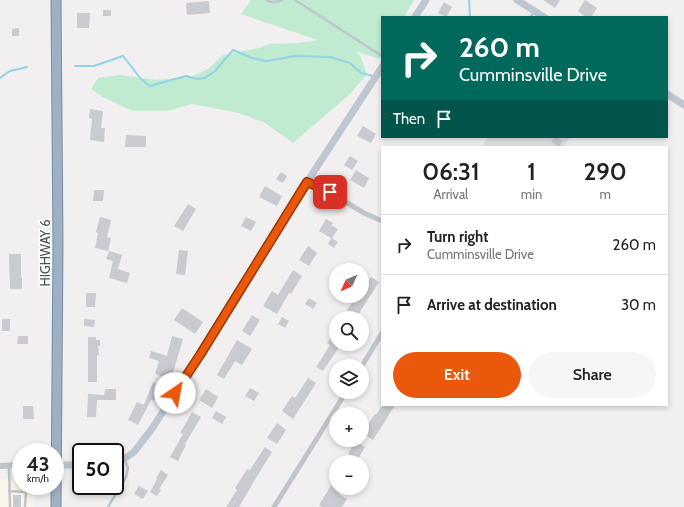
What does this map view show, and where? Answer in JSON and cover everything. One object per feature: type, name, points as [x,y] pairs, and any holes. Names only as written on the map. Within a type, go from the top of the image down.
[{"type":"highway","name":"HIGHWAY 6","points":[[56,0],[58,243],[56,443]]},
{"type":"highway","name":"HIGHWAY 6","points":[[56,495],[56,507]]},
{"type":"main road","points":[[415,16],[426,0]]},
{"type":"main road","points":[[517,0],[533,14]]},
{"type":"main road","points":[[124,459],[134,452],[142,443],[163,412],[307,182],[381,69]]},
{"type":"main road","points":[[668,95],[684,105]]},
{"type":"street","points":[[307,182],[330,192],[364,213],[381,221]]},
{"type":"street","points":[[366,359],[381,335]]},
{"type":"street","points":[[274,507],[342,399]]},
{"type":"street","points":[[0,466],[9,466]]},
{"type":"lane","points":[[266,0],[277,2],[282,0]]},
{"type":"lane","points":[[295,0],[381,55]]},
{"type":"lane","points":[[124,459],[128,468],[124,482]]},
{"type":"lane","points":[[9,466],[10,507]]},
{"type":"lane","points":[[9,491],[26,492],[26,507]]},
{"type":"lane","points":[[108,507],[116,495]]},
{"type":"lane","points":[[21,501],[26,501]]},
{"type":"shaded area","points":[[487,138],[569,138],[565,146],[483,146]]},
{"type":"shaded area","points":[[0,479],[12,479],[12,495],[34,495],[33,507],[0,507]]},
{"type":"green space","points":[[251,0],[414,0],[405,16],[381,16],[381,56],[379,59],[355,51],[360,55],[367,74],[350,94],[293,143],[265,123],[239,113],[192,104],[168,111],[132,111],[101,96],[91,89],[98,78],[120,75],[156,80],[191,77],[208,69],[223,55],[259,48],[269,44],[298,43],[318,40],[241,14]]},
{"type":"building","points":[[543,0],[560,0],[555,8]]},
{"type":"building","points":[[585,0],[597,8],[592,16],[585,16],[578,11]]},
{"type":"building","points":[[209,1],[210,13],[187,15],[186,3]]},
{"type":"building","points":[[444,2],[452,7],[447,16],[438,13]]},
{"type":"building","points":[[103,10],[111,10],[111,16],[103,16]]},
{"type":"building","points":[[77,13],[90,13],[89,28],[77,28]]},
{"type":"building","points":[[19,28],[19,36],[12,36],[12,29]]},
{"type":"building","points":[[90,109],[103,111],[101,128],[105,128],[104,142],[90,140],[92,119],[89,118]]},
{"type":"building","points":[[363,126],[376,134],[371,143],[357,136]]},
{"type":"building","points":[[126,135],[146,136],[146,147],[125,147]]},
{"type":"building","points":[[554,138],[563,141],[560,146],[551,142]]},
{"type":"building","points":[[350,156],[358,161],[352,170],[344,165]]},
{"type":"building","points":[[356,170],[369,178],[364,188],[350,180]]},
{"type":"building","points":[[281,172],[287,176],[283,183],[276,179]]},
{"type":"building","points":[[265,186],[282,196],[277,206],[259,197]]},
{"type":"building","points":[[94,190],[104,190],[103,201],[93,201]]},
{"type":"building","points":[[188,204],[196,209],[183,231],[174,226]]},
{"type":"building","points":[[100,217],[111,220],[107,237],[111,238],[108,251],[95,248],[98,233],[96,232]]},
{"type":"building","points":[[246,217],[256,222],[251,231],[241,226]]},
{"type":"building","points":[[326,219],[333,223],[331,225],[338,229],[332,238],[338,242],[334,248],[328,244],[331,238],[319,231]]},
{"type":"building","points":[[308,246],[317,253],[309,266],[299,260]]},
{"type":"building","points":[[179,250],[188,251],[185,275],[176,274]]},
{"type":"building","points":[[109,251],[122,255],[118,269],[130,273],[127,283],[109,278],[113,261],[106,259]]},
{"type":"building","points":[[9,254],[21,254],[22,289],[10,289]]},
{"type":"building","points":[[293,270],[302,276],[291,294],[289,293],[277,314],[263,306],[272,291],[278,295]]},
{"type":"building","points":[[371,277],[379,282],[369,298],[369,280]]},
{"type":"building","points":[[86,293],[96,293],[95,307],[86,307]]},
{"type":"building","points":[[309,298],[317,303],[313,309],[305,304]]},
{"type":"building","points":[[352,303],[366,303],[360,311],[347,311]]},
{"type":"building","points":[[182,308],[203,322],[195,334],[174,320]]},
{"type":"building","points":[[252,315],[260,320],[250,336],[242,331]]},
{"type":"building","points":[[282,317],[289,321],[285,328],[278,324]]},
{"type":"building","points":[[2,319],[10,319],[10,331],[2,331]]},
{"type":"building","points":[[84,319],[95,320],[94,327],[84,326]]},
{"type":"building","points":[[18,336],[28,336],[28,344],[17,344]]},
{"type":"building","points":[[172,336],[183,339],[171,379],[155,374],[159,361],[149,358],[151,351],[167,356]]},
{"type":"building","points":[[88,337],[96,337],[96,340],[100,340],[100,346],[98,346],[99,355],[97,355],[97,382],[88,382]]},
{"type":"building","points":[[237,340],[252,349],[242,365],[235,361],[224,379],[217,375]]},
{"type":"building","points":[[329,347],[329,351],[336,351],[331,359],[329,359],[329,362],[323,371],[316,367]]},
{"type":"building","points":[[308,378],[316,383],[293,419],[282,411],[292,396],[295,398]]},
{"type":"building","points":[[153,382],[161,386],[154,401],[151,400],[138,425],[128,420],[137,402],[144,405]]},
{"type":"building","points":[[250,388],[259,393],[254,401],[245,396]]},
{"type":"building","points":[[105,389],[116,389],[116,400],[97,400],[96,417],[87,417],[88,394],[104,395]]},
{"type":"building","points":[[206,389],[218,397],[212,408],[199,400]]},
{"type":"building","points":[[23,406],[33,406],[34,419],[23,419]]},
{"type":"building","points":[[381,406],[394,406],[373,440],[369,437],[369,423],[375,414],[376,415]]},
{"type":"building","points":[[216,411],[226,417],[222,424],[212,418]]},
{"type":"building","points":[[192,412],[201,417],[185,444],[186,445],[178,461],[170,457],[183,434],[180,433]]},
{"type":"building","points":[[277,423],[286,430],[277,444],[267,438]]},
{"type":"building","points":[[265,447],[272,452],[239,507],[226,507],[237,490],[235,488],[247,469],[250,470]]},
{"type":"building","points":[[352,447],[365,447],[360,455],[348,454]]},
{"type":"building","points":[[161,470],[168,475],[159,489],[161,490],[157,496],[150,492]]},
{"type":"building","points":[[139,486],[148,491],[143,499],[134,494]]},
{"type":"building","points":[[329,489],[329,495],[341,495],[347,499],[342,507],[322,507],[319,505]]},
{"type":"building","points":[[13,495],[21,495],[21,507],[13,507]]},
{"type":"waterway","points":[[469,0],[470,16]]},
{"type":"waterway","points":[[75,66],[94,66],[123,56],[141,79],[150,86],[186,76],[197,79],[205,78],[215,71],[233,50],[252,58],[267,61],[295,56],[330,57],[350,63],[361,73],[373,76]]},
{"type":"waterway","points":[[0,78],[10,71],[27,67]]},
{"type":"route","points":[[175,393],[307,182],[330,192]]}]
